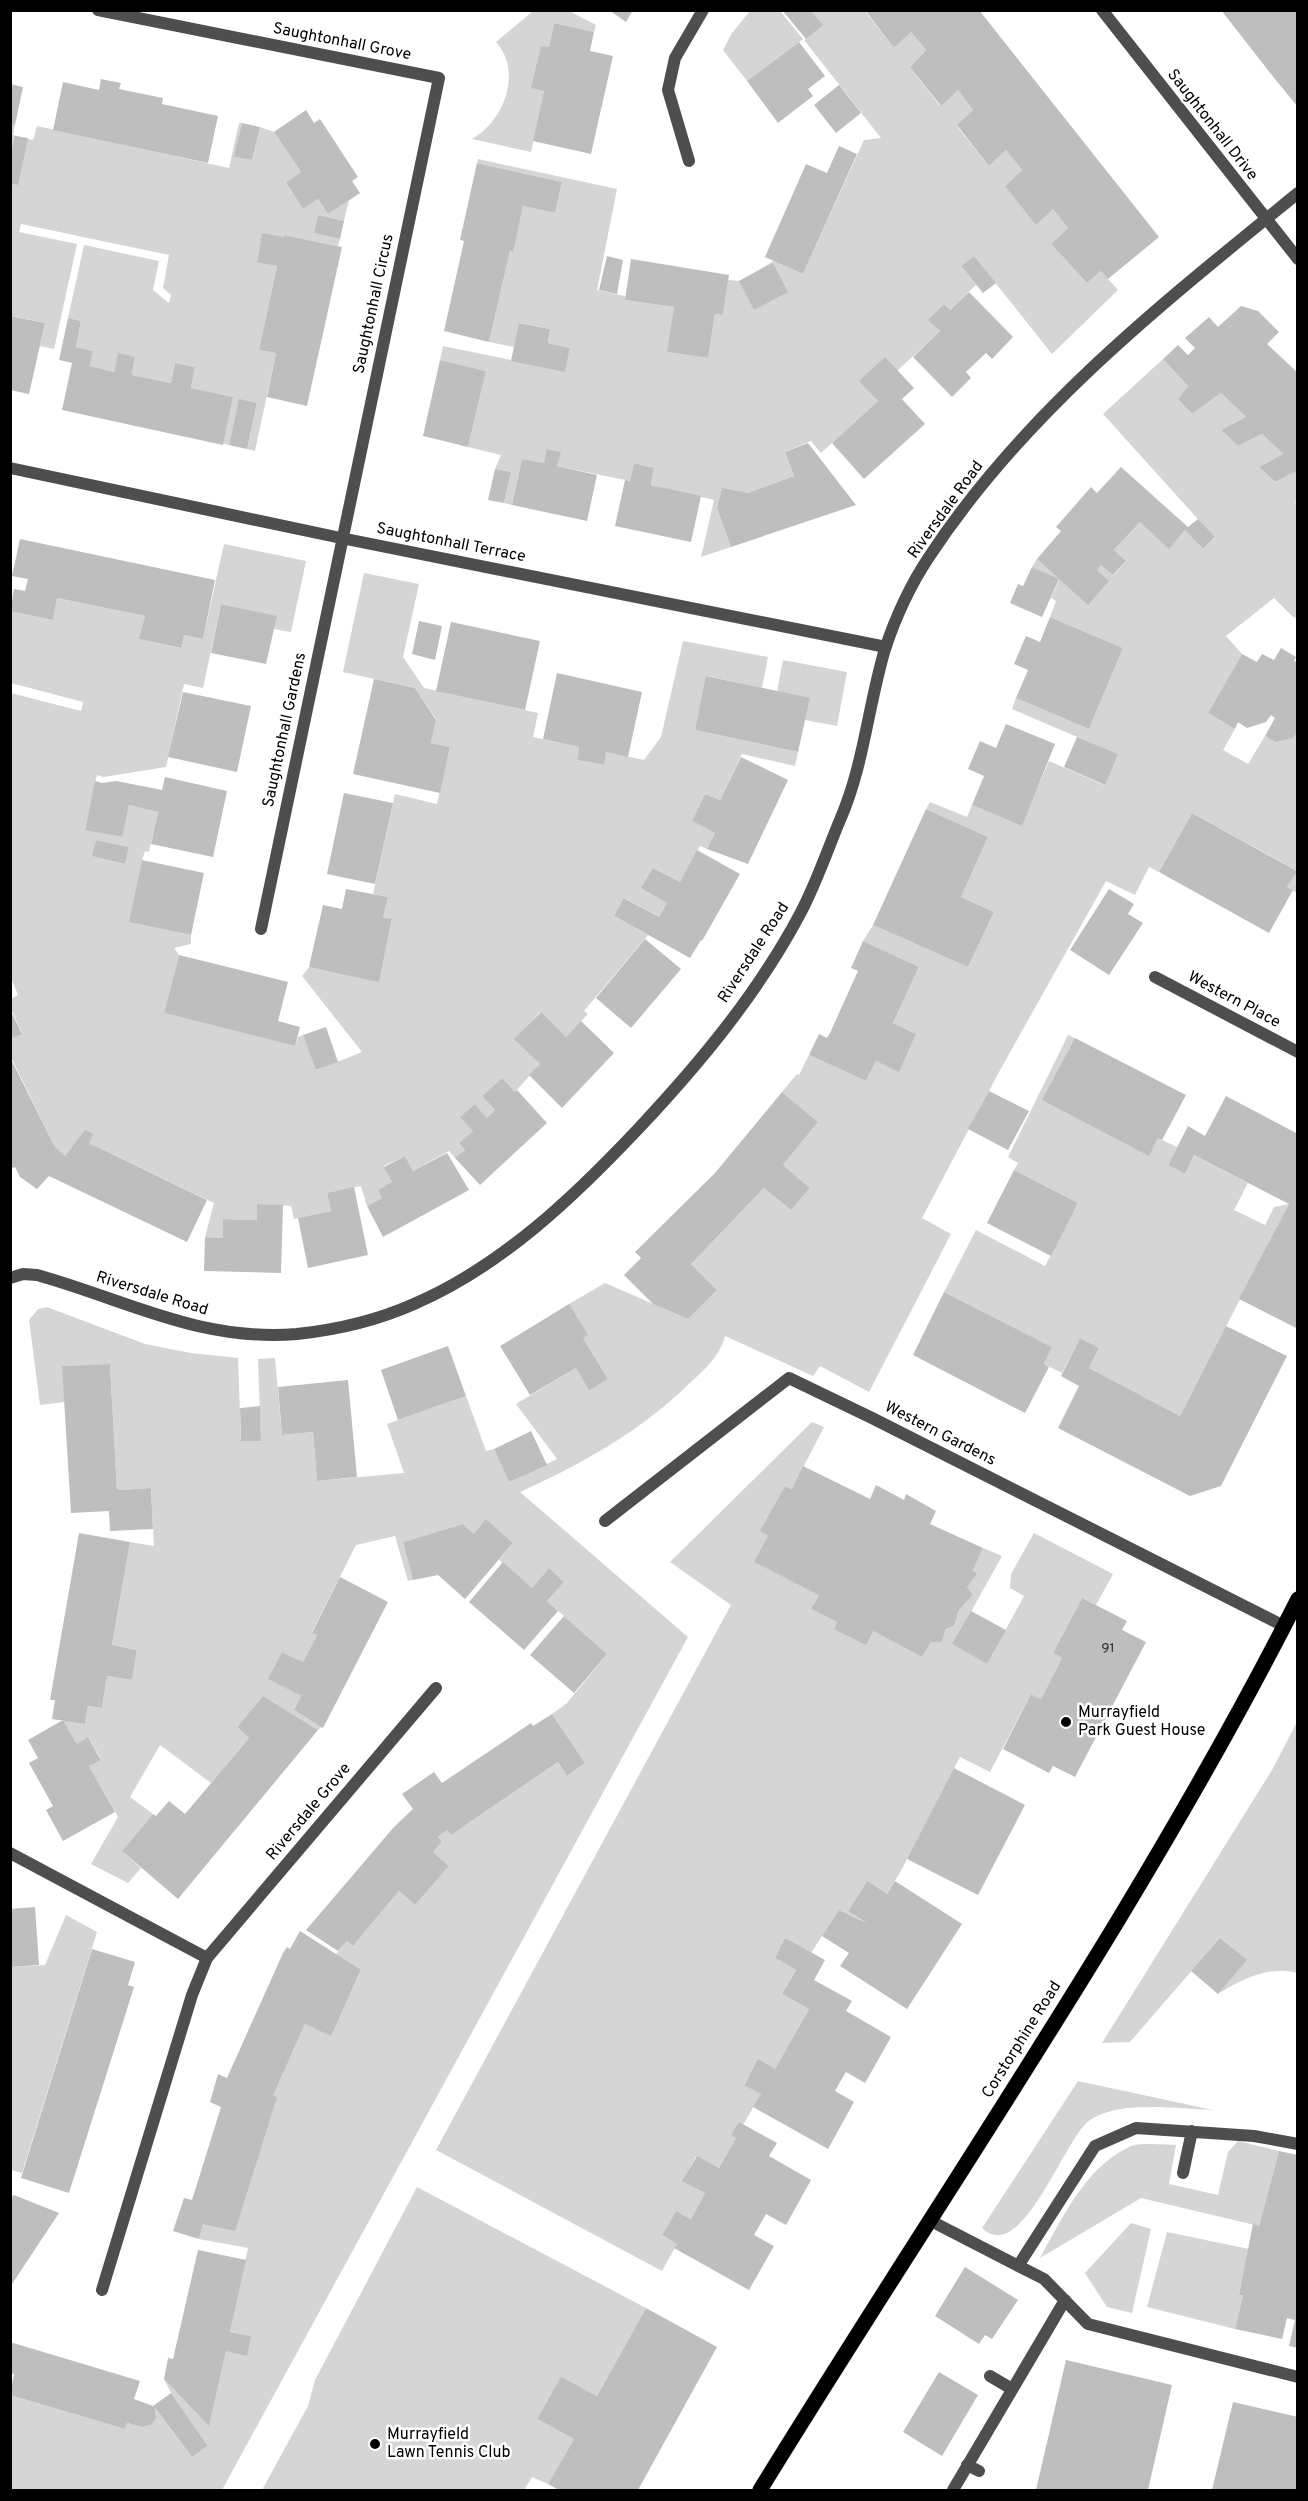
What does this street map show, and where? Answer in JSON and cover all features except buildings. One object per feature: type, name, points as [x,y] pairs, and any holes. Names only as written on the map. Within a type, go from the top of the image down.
[{"type":"main road","name":"Corstorphine Road","points":[[760,2490],[1131,1898],[1215,1755],[1298,1599]]},
{"type":"street","name":"Saughtonhall Grove","points":[[98,10],[439,78]]},
{"type":"street","points":[[689,161],[668,90],[675,58],[703,10]]},
{"type":"street","name":"Saughtonhall Drive","points":[[1102,10],[1265,220],[1298,259]]},
{"type":"street","name":"Saughtonhall Circus","points":[[341,537],[439,78]]},
{"type":"street","name":"Riversdale Road","points":[[10,1278],[23,1274],[36,1275],[185,1325],[235,1334],[297,1334],[358,1322],[413,1305],[470,1274],[532,1232],[611,1157],[684,1079],[750,994],[801,912],[852,793],[886,647],[927,559],[988,477],[1077,382],[1157,308],[1298,193]]},
{"type":"street","name":"Saughtonhall Terrace","points":[[10,468],[886,647]]},
{"type":"street","name":"Saughtonhall Gardens","points":[[261,928],[341,537]]},
{"type":"street","name":"Western Place","points":[[1155,977],[1298,1052]]},
{"type":"street","name":"Western Gardens","points":[[605,1521],[789,1378],[1284,1626]]},
{"type":"street","name":"Riversdale Grove","points":[[102,2290],[192,1995],[207,1958],[436,1688]]},
{"type":"street","points":[[10,1853],[207,1958]]},
{"type":"street","points":[[1018,2266],[1095,2146],[1136,2128],[1254,2136],[1298,2144]]},
{"type":"street","points":[[1183,2173],[1191,2131]]},
{"type":"street","points":[[929,2220],[1044,2279],[1089,2324],[1298,2377]]},
{"type":"street","points":[[953,2490],[973,2468],[1012,2389],[1065,2300]]},
{"type":"street","points":[[990,2376],[1012,2389]]},
{"type":"shaded area","points":[[533,11],[569,11],[596,25],[594,32],[554,23],[549,47],[532,88],[544,91],[531,152],[472,139],[493,120],[506,95],[509,81],[508,67],[504,54],[496,42]]},
{"type":"shaded area","points":[[750,11],[780,11],[803,39],[747,81],[723,50],[732,33]]},
{"type":"shaded area","points":[[810,11],[865,11],[894,48],[911,32],[926,50],[910,67],[940,106],[958,90],[973,110],[957,126],[989,166],[1006,150],[1022,170],[1005,186],[1053,209],[1068,228],[1051,244],[1087,283],[1101,271],[1118,290],[1052,354],[974,256],[961,266],[976,285],[950,310],[944,304],[929,320],[940,331],[897,371],[884,358],[860,381],[878,401],[821,453],[811,441],[785,452],[794,476],[748,493],[722,489],[717,508],[731,547],[701,557],[714,500],[651,485],[654,468],[634,463],[630,481],[557,466],[560,452],[548,449],[544,463],[522,459],[512,505],[504,503],[511,472],[495,469],[501,455],[468,447],[486,371],[440,360],[443,346],[565,371],[570,348],[548,343],[550,329],[520,323],[514,347],[489,342],[523,206],[555,213],[562,182],[477,163],[478,159],[617,189],[597,290],[625,296],[625,300],[674,307],[668,352],[708,358],[715,314],[723,315],[728,280],[739,281],[774,261],[803,274],[864,140],[881,138],[804,40],[822,25]]},
{"type":"shaded area","points":[[239,123],[242,123],[235,157],[252,160],[260,127],[274,132],[301,172],[286,182],[303,208],[318,199],[328,214],[349,200],[344,221],[318,215],[314,233],[340,239],[338,246],[284,235],[284,237],[262,234],[257,261],[277,266],[259,350],[276,353],[255,451],[247,449],[257,403],[239,400],[229,445],[223,444],[233,397],[191,388],[195,367],[175,363],[171,383],[132,375],[135,357],[118,354],[114,372],[90,366],[93,351],[76,347],[81,321],[68,318],[84,245],[159,261],[153,290],[169,303],[171,295],[163,288],[169,255],[21,224],[19,232],[77,244],[54,349],[40,346],[45,323],[11,316],[11,124],[15,125],[13,135],[33,140],[37,126],[229,168]]},
{"type":"shaded area","points":[[1163,359],[1188,386],[1178,399],[1192,414],[1221,393],[1246,417],[1221,430],[1238,446],[1262,434],[1283,454],[1259,467],[1275,482],[1297,470],[1297,501],[1295,503],[1298,505],[1297,617],[1294,618],[1274,598],[1226,636],[1242,654],[1208,713],[1235,729],[1223,750],[1248,764],[1265,736],[1275,742],[1297,730],[1297,893],[1287,887],[1296,870],[1192,813],[1159,872],[1149,867],[1135,895],[1106,881],[999,1072],[922,1218],[951,1234],[869,1392],[820,1366],[813,1376],[725,1336],[720,1350],[706,1367],[651,1416],[588,1458],[520,1492],[688,1637],[222,2490],[11,2490],[10,2395],[125,2429],[127,2423],[142,2427],[151,2425],[156,2414],[153,2406],[192,2457],[208,2446],[171,2393],[164,2379],[209,2425],[226,2351],[251,2336],[230,2332],[248,2248],[199,2239],[203,2224],[273,2096],[305,2024],[331,2035],[361,1971],[336,1954],[347,1941],[353,1946],[399,1891],[415,1905],[449,1866],[433,1852],[442,1842],[438,1837],[447,1830],[451,1835],[558,1762],[567,1776],[585,1763],[552,1714],[567,1703],[607,1654],[547,1601],[564,1582],[549,1568],[532,1588],[499,1560],[513,1543],[487,1520],[474,1534],[463,1524],[403,1542],[413,1580],[408,1581],[395,1536],[356,1545],[312,1632],[317,1635],[303,1662],[282,1652],[269,1679],[301,1696],[294,1710],[322,1727],[318,1730],[263,1696],[237,1727],[249,1738],[211,1783],[160,1745],[130,1797],[153,1814],[122,1851],[141,1868],[128,1883],[91,1864],[118,1817],[89,1766],[101,1759],[89,1738],[77,1744],[63,1720],[85,1724],[88,1706],[102,1708],[107,1676],[132,1680],[137,1650],[112,1645],[130,1542],[154,1546],[151,1488],[117,1490],[110,1364],[63,1366],[65,1402],[40,1405],[29,1320],[38,1309],[47,1307],[145,1344],[191,1353],[238,1358],[241,1441],[261,1441],[258,1359],[275,1358],[282,1435],[313,1432],[317,1481],[404,1473],[387,1424],[466,1396],[486,1451],[494,1449],[509,1482],[557,1459],[516,1404],[576,1368],[589,1391],[608,1379],[583,1338],[569,1304],[605,1283],[688,1319],[717,1290],[691,1264],[764,1188],[791,1210],[810,1188],[783,1165],[818,1122],[782,1092],[797,1074],[799,1075],[809,1055],[866,1081],[876,1061],[899,1071],[916,1034],[893,1023],[919,967],[863,941],[873,925],[968,967],[994,912],[961,897],[988,837],[926,809],[930,802],[967,817],[972,805],[1021,825],[1049,761],[1104,785],[1117,754],[1012,709],[1016,698],[1089,729],[1123,648],[1050,617],[1056,601],[1051,598],[1059,580],[1032,567],[1037,559],[1088,604],[1108,581],[1097,570],[1101,565],[1114,575],[1126,561],[1114,550],[1140,522],[1169,548],[1185,530],[1203,549],[1215,538],[1103,414]]},
{"type":"shaded area","points":[[224,544],[306,561],[291,632],[274,629],[276,616],[221,604],[203,688],[184,684],[166,767],[104,777],[97,775],[85,829],[121,837],[129,805],[158,812],[149,852],[145,851],[142,860],[130,922],[191,935],[191,944],[174,948],[179,955],[164,1013],[295,1046],[298,1037],[303,1035],[317,1070],[362,1052],[302,976],[309,967],[379,981],[392,920],[383,918],[388,897],[373,894],[395,794],[437,804],[450,747],[431,743],[436,719],[415,688],[343,672],[364,573],[419,584],[403,657],[424,688],[538,713],[533,737],[579,747],[577,760],[603,765],[606,752],[644,760],[661,737],[683,641],[768,657],[762,688],[707,676],[695,730],[798,752],[795,766],[742,754],[720,800],[705,794],[692,821],[715,833],[707,849],[700,846],[680,882],[653,868],[642,888],[667,903],[659,917],[625,898],[614,916],[648,935],[584,1011],[588,1014],[566,1037],[540,1012],[515,1039],[540,1064],[515,1092],[502,1078],[482,1096],[495,1110],[487,1118],[475,1104],[461,1117],[473,1131],[459,1143],[465,1150],[455,1158],[449,1151],[413,1171],[405,1156],[384,1166],[392,1182],[378,1190],[382,1198],[367,1206],[361,1186],[327,1193],[331,1211],[294,1219],[291,1206],[257,1204],[257,1220],[223,1219],[223,1238],[205,1237],[214,1203],[89,1143],[85,1131],[65,1156],[55,1147],[11,1057],[11,1039],[22,1033],[11,1009],[11,999],[18,995],[11,978],[11,693],[81,711],[83,702],[11,683],[11,611],[53,620],[57,598],[145,616],[140,639],[180,648],[184,635],[203,639]],"holes":[[[96,840],[129,847],[125,864],[93,856]]]},
{"type":"shaded area","points":[[783,660],[847,672],[837,726],[805,720],[777,691]]},
{"type":"shaded area","points":[[1068,1035],[1075,1038],[1043,1100],[1149,1155],[1158,1138],[1177,1147],[1168,1165],[1185,1174],[1194,1155],[1248,1183],[1234,1210],[1265,1225],[1274,1207],[1289,1204],[1180,1416],[1089,1368],[1099,1348],[1080,1338],[1062,1373],[1044,1364],[1052,1347],[944,1292],[976,1230],[1045,1266],[1078,1203],[1014,1170],[1018,1163],[1008,1157]]},
{"type":"shaded area","points":[[812,1422],[824,1427],[792,1489],[785,1486],[761,1531],[768,1536],[819,1595],[811,1609],[837,1622],[834,1629],[873,1631],[922,1657],[931,1642],[942,1642],[946,1629],[954,1626],[959,1610],[973,1595],[967,1587],[976,1574],[973,1570],[983,1548],[1002,1556],[953,1644],[987,1664],[1024,1596],[1010,1588],[1011,1574],[1034,1533],[1113,1574],[1096,1605],[1082,1598],[1053,1653],[1062,1658],[1041,1699],[1031,1694],[990,1772],[960,1757],[887,1894],[866,1882],[848,1911],[868,1923],[839,1910],[811,1953],[785,1939],[775,1958],[796,1970],[782,1994],[809,2009],[775,2069],[758,2060],[744,2084],[761,2094],[743,2125],[732,2135],[736,2138],[719,2168],[696,2156],[683,2181],[705,2193],[691,2219],[676,2211],[662,2235],[677,2244],[662,2271],[436,2150],[731,1605],[670,1562]]},
{"type":"shaded area","points":[[1297,1722],[1297,1973],[1266,1972],[1246,1979],[1218,1994],[1246,1960],[1220,1938],[1130,2042],[1102,2043],[1272,1770]]},
{"type":"shaded area","points":[[66,1915],[97,1932],[22,2173],[11,2170],[10,1967],[45,1965]]},
{"type":"shaded area","points":[[1078,2081],[1213,2110],[1166,2107],[1133,2108],[1117,2110],[1090,2120],[1068,2149],[1042,2195],[1012,2230],[997,2235],[982,2228]]},
{"type":"shaded area","points":[[1238,2141],[1279,2151],[1259,2226],[1141,2198],[1040,2258],[1077,2195],[1100,2167],[1113,2156],[1133,2145],[1176,2145],[1169,2184],[1218,2195],[1228,2152]]},
{"type":"shaded area","points":[[417,2187],[646,2308],[597,2396],[561,2378],[537,2419],[574,2439],[548,2484],[532,2477],[524,2490],[262,2490],[308,2406],[315,2380]]},
{"type":"shaded area","points":[[1131,2223],[1151,2229],[1132,2313],[1107,2307],[1085,2273]]},
{"type":"shaded area","points":[[1167,2232],[1249,2249],[1239,2294],[1243,2295],[1235,2329],[1147,2307]]},
{"type":"place","name":"Murrayfield Park Guest House","points":[[1066,1722]]},
{"type":"place","name":"Murrayfield Lawn Tennis Club","points":[[375,2444]]}]
